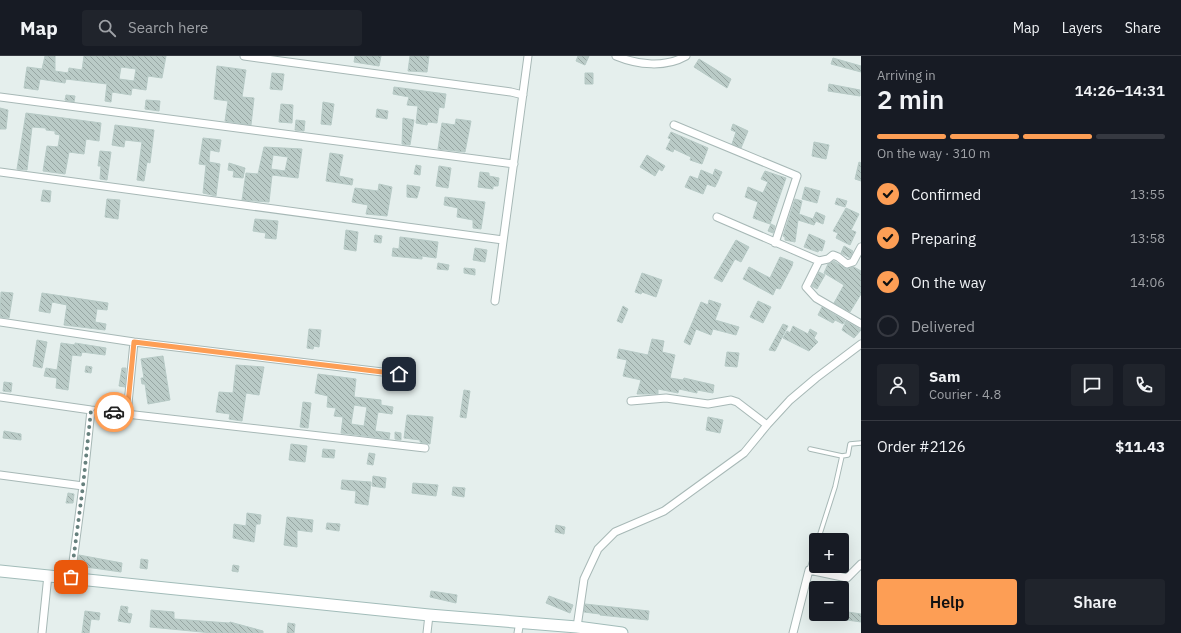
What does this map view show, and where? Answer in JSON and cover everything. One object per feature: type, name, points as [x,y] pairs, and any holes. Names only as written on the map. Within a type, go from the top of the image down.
[{"type":"main road","points":[[0,571],[71,577],[429,615],[520,621],[622,633]]},
{"type":"street","points":[[244,56],[511,92],[523,95]]},
{"type":"street","points":[[495,301],[528,56]]},
{"type":"street","points":[[616,56],[651,65],[678,61],[686,56]]},
{"type":"street","points":[[0,96],[514,164]]},
{"type":"street","points":[[674,125],[797,176],[775,243]]},
{"type":"street","points":[[0,172],[503,240]]},
{"type":"street","points":[[717,217],[819,261],[828,259],[833,255],[847,264],[853,262],[861,247]]},
{"type":"street","points":[[819,261],[806,287],[808,291],[816,298],[861,324]]},
{"type":"street","points":[[0,322],[134,342],[399,374]]},
{"type":"street","points":[[127,414],[134,342]]},
{"type":"street","points":[[577,627],[584,579],[598,550],[615,532],[664,511],[744,454],[766,425],[790,400],[861,344]]},
{"type":"street","points":[[0,397],[91,410],[425,448]]},
{"type":"street","points":[[631,401],[666,398],[708,404],[731,400],[737,402],[766,425]]},
{"type":"street","points":[[71,577],[91,410]]},
{"type":"street","points":[[0,475],[83,486]]},
{"type":"street","points":[[823,573],[847,578],[861,564]]},
{"type":"street","points":[[793,633],[809,570]]},
{"type":"street","points":[[42,633],[48,575]]},
{"type":"street","points":[[427,633],[429,615]]},
{"type":"street","points":[[518,633],[520,621]]},
{"type":"lane","points":[[810,449],[842,456],[848,455],[850,444],[861,443]]},
{"type":"lane","points":[[820,533],[835,487],[842,456]]},
{"type":"building","points":[[45,56],[55,56],[55,71],[68,73],[69,68],[82,70],[84,56],[166,56],[162,78],[148,76],[146,90],[132,88],[131,95],[112,92],[111,102],[105,101],[107,84],[66,79],[65,83],[40,79],[38,90],[24,88],[27,67],[42,69]],"holes":[[[121,67],[136,69],[134,81],[119,79]]]},
{"type":"building","points":[[355,56],[381,56],[379,66],[354,62]]},
{"type":"building","points":[[410,56],[429,56],[427,72],[408,71]]},
{"type":"building","points":[[578,56],[589,56],[585,65],[576,61]]},
{"type":"building","points":[[833,58],[861,66],[861,72],[831,64]]},
{"type":"building","points":[[699,59],[731,79],[727,88],[694,67]]},
{"type":"building","points":[[217,66],[246,70],[242,97],[254,98],[251,125],[225,121],[228,101],[214,99]]},
{"type":"building","points":[[272,73],[284,74],[282,90],[270,89]]},
{"type":"building","points":[[585,73],[593,73],[593,84],[585,84]]},
{"type":"building","points":[[829,84],[860,90],[860,96],[828,91]]},
{"type":"building","points":[[394,87],[446,94],[444,108],[439,107],[437,123],[428,122],[427,125],[416,123],[418,106],[407,105],[409,97],[393,94]]},
{"type":"building","points":[[66,95],[75,96],[74,102],[65,100]]},
{"type":"building","points":[[146,100],[160,101],[159,111],[145,109]]},
{"type":"building","points":[[323,102],[334,104],[331,125],[321,124]]},
{"type":"building","points":[[281,104],[293,105],[292,123],[279,122]]},
{"type":"building","points":[[0,108],[8,110],[6,129],[0,129]]},
{"type":"building","points":[[377,109],[388,111],[387,119],[376,117]]},
{"type":"building","points":[[26,113],[101,123],[99,141],[86,139],[84,154],[69,152],[65,174],[43,171],[47,146],[58,147],[60,135],[55,134],[55,131],[46,130],[46,128],[32,127],[27,170],[17,169]]},
{"type":"building","points":[[403,118],[414,120],[410,145],[402,144]]},
{"type":"building","points":[[456,119],[471,121],[465,152],[438,149],[442,123],[455,125]]},
{"type":"building","points":[[296,120],[305,121],[304,131],[295,130]]},
{"type":"building","points":[[733,124],[748,131],[741,148],[732,144],[736,132],[731,130]]},
{"type":"building","points":[[115,125],[154,130],[150,163],[147,162],[144,181],[137,180],[142,142],[125,140],[124,147],[112,145]]},
{"type":"building","points":[[671,132],[708,148],[702,164],[690,160],[691,157],[674,149],[673,152],[666,149],[671,139],[668,138]]},
{"type":"building","points":[[203,138],[221,140],[219,152],[210,150],[209,162],[220,164],[216,196],[203,193],[206,165],[199,164]]},
{"type":"building","points":[[814,142],[829,145],[826,159],[812,156]]},
{"type":"building","points":[[264,147],[302,149],[298,178],[272,175],[269,202],[242,200],[246,173],[258,174]],"holes":[[[273,155],[288,157],[285,171],[271,169]]]},
{"type":"building","points":[[100,151],[111,152],[107,180],[100,179],[101,166],[98,166]]},
{"type":"building","points":[[330,153],[343,155],[339,176],[353,179],[352,185],[326,181]]},
{"type":"building","points":[[647,155],[665,166],[662,171],[659,169],[655,176],[640,167]]},
{"type":"building","points":[[859,162],[861,163],[861,181],[855,179]]},
{"type":"building","points":[[229,163],[245,168],[243,178],[233,177],[234,171],[228,170]]},
{"type":"building","points":[[416,165],[421,166],[420,175],[414,174]]},
{"type":"building","points":[[439,166],[451,168],[448,188],[436,186]]},
{"type":"building","points":[[715,169],[722,172],[715,187],[707,184],[703,194],[685,187],[690,176],[698,179],[701,170],[713,175]]},
{"type":"building","points":[[765,171],[786,178],[770,224],[753,218],[758,202],[745,197],[748,187],[763,193],[768,182],[761,179]]},
{"type":"building","points":[[480,172],[489,173],[489,176],[499,178],[498,186],[493,186],[493,189],[478,187]]},
{"type":"building","points":[[379,184],[392,187],[387,216],[366,214],[368,205],[352,202],[355,188],[378,191]]},
{"type":"building","points":[[407,185],[420,187],[417,198],[407,197]]},
{"type":"building","points":[[805,187],[820,191],[817,203],[802,199]]},
{"type":"building","points":[[43,190],[51,191],[50,202],[41,201]]},
{"type":"building","points":[[445,197],[485,202],[481,229],[473,228],[473,220],[457,217],[458,208],[444,205]]},
{"type":"building","points":[[837,198],[847,201],[845,207],[835,204]]},
{"type":"building","points":[[107,199],[120,200],[118,219],[105,217]]},
{"type":"building","points":[[795,199],[802,201],[799,214],[813,219],[816,212],[825,216],[823,224],[816,221],[814,225],[798,220],[795,242],[785,240],[785,237],[783,236]]},
{"type":"building","points":[[846,208],[859,214],[851,230],[856,232],[850,245],[836,238],[838,233],[833,231]]},
{"type":"building","points":[[255,219],[278,221],[276,239],[265,238],[266,233],[253,231]]},
{"type":"building","points":[[771,224],[775,226],[773,233],[768,231]]},
{"type":"building","points":[[346,230],[358,232],[356,251],[344,249]]},
{"type":"building","points":[[809,234],[825,241],[822,251],[819,250],[818,252],[804,247]]},
{"type":"building","points":[[375,235],[382,236],[381,243],[374,242]]},
{"type":"building","points":[[400,237],[438,242],[436,258],[422,256],[422,259],[392,256],[393,248],[399,249]]},
{"type":"building","points":[[736,240],[749,247],[741,262],[735,259],[722,282],[714,278]]},
{"type":"building","points":[[844,246],[853,251],[850,258],[841,253]]},
{"type":"building","points":[[475,248],[487,250],[485,262],[473,260]]},
{"type":"building","points":[[780,257],[793,262],[780,289],[776,288],[773,295],[743,279],[749,267],[770,278]]},
{"type":"building","points":[[834,261],[846,269],[854,267],[861,271],[861,294],[850,312],[834,303],[844,285],[824,273],[828,264]]},
{"type":"building","points":[[438,263],[449,265],[448,270],[437,269]]},
{"type":"building","points":[[464,268],[475,269],[475,275],[464,273]]},
{"type":"building","points":[[819,272],[825,275],[817,289],[812,286]]},
{"type":"building","points":[[642,273],[662,280],[656,297],[642,292],[641,294],[635,292]]},
{"type":"building","points":[[1,292],[13,293],[9,318],[0,317]]},
{"type":"building","points":[[42,293],[108,303],[107,310],[97,309],[95,322],[106,324],[105,330],[64,325],[67,305],[52,302],[50,313],[39,311]]},
{"type":"building","points":[[709,300],[721,304],[715,320],[739,327],[736,335],[713,329],[711,335],[696,329],[690,345],[684,342],[701,302],[708,305]]},
{"type":"building","points":[[758,301],[771,307],[763,323],[750,317]]},
{"type":"building","points":[[623,306],[628,309],[622,323],[617,321]]},
{"type":"building","points":[[822,307],[845,321],[843,324],[835,320],[833,323],[818,315]]},
{"type":"building","points":[[846,321],[861,330],[854,338],[842,330]]},
{"type":"building","points":[[783,324],[788,326],[775,351],[769,350]]},
{"type":"building","points":[[793,326],[808,334],[810,329],[817,333],[814,338],[818,342],[809,351],[783,338],[787,331],[790,333]]},
{"type":"building","points":[[309,329],[321,330],[319,347],[314,346],[313,349],[307,348]]},
{"type":"building","points":[[652,339],[664,341],[662,352],[675,355],[670,378],[683,380],[684,378],[714,385],[713,393],[697,390],[697,393],[679,389],[678,393],[658,389],[658,394],[637,394],[641,380],[623,376],[627,360],[617,358],[619,349],[648,355]]},
{"type":"building","points":[[37,340],[47,342],[42,368],[33,366]]},
{"type":"building","points":[[61,343],[75,345],[75,343],[106,348],[105,355],[82,352],[81,356],[72,355],[68,390],[56,388],[57,378],[44,376],[46,368],[57,370]]},
{"type":"building","points":[[727,352],[739,353],[737,367],[725,366]]},
{"type":"building","points":[[163,356],[170,400],[148,404],[145,384],[142,384],[141,378],[144,378],[141,359]]},
{"type":"building","points":[[236,365],[264,367],[259,395],[246,393],[242,421],[229,419],[230,414],[216,412],[219,392],[233,393]]},
{"type":"building","points":[[86,366],[92,367],[91,373],[85,372]]},
{"type":"building","points":[[122,368],[126,368],[125,387],[119,386]]},
{"type":"building","points":[[318,374],[356,379],[354,397],[381,400],[381,405],[393,407],[392,414],[378,412],[375,431],[390,433],[389,439],[341,433],[343,417],[334,416],[336,408],[327,407],[328,396],[315,393]],"holes":[[[354,405],[367,407],[364,426],[351,424]]]},
{"type":"building","points":[[4,382],[12,383],[11,392],[3,391]]},
{"type":"building","points":[[464,390],[470,391],[466,418],[460,417]]},
{"type":"building","points":[[303,402],[311,403],[308,428],[300,427]]},
{"type":"building","points":[[407,415],[433,417],[430,444],[420,442],[420,440],[404,438]]},
{"type":"building","points":[[708,417],[723,420],[720,433],[706,430]]},
{"type":"building","points":[[4,431],[21,434],[21,440],[3,438]]},
{"type":"building","points":[[395,432],[401,433],[401,440],[395,439]]},
{"type":"building","points":[[291,444],[307,446],[305,462],[289,460]]},
{"type":"building","points":[[323,449],[335,450],[334,458],[322,457]]},
{"type":"building","points":[[369,453],[375,454],[373,465],[367,464]]},
{"type":"building","points":[[373,476],[386,478],[385,488],[372,486]]},
{"type":"building","points":[[342,480],[371,482],[368,505],[355,503],[356,491],[341,489]]},
{"type":"building","points":[[413,483],[438,485],[436,496],[412,493]]},
{"type":"building","points":[[453,487],[465,488],[464,497],[452,495]]},
{"type":"building","points":[[68,493],[74,494],[73,503],[66,503]]},
{"type":"building","points":[[247,513],[261,515],[260,524],[256,524],[254,542],[233,538],[234,524],[246,526]]},
{"type":"building","points":[[287,517],[313,520],[312,532],[297,530],[297,547],[284,545]]},
{"type":"building","points":[[327,523],[340,524],[339,531],[326,529]]},
{"type":"building","points":[[556,525],[565,527],[564,534],[555,532]]},
{"type":"building","points":[[79,555],[122,563],[121,572],[86,567],[86,562],[78,561]]},
{"type":"building","points":[[141,559],[148,560],[147,569],[140,568]]},
{"type":"building","points":[[233,565],[239,566],[238,572],[232,571]]},
{"type":"building","points":[[431,591],[457,595],[456,603],[430,597]]},
{"type":"building","points":[[549,596],[573,605],[570,613],[546,603]]},
{"type":"building","points":[[585,604],[649,611],[648,620],[584,612]]},
{"type":"building","points":[[121,606],[128,607],[127,613],[132,614],[130,623],[118,621]]},
{"type":"building","points":[[151,610],[174,612],[174,619],[230,622],[263,631],[263,633],[212,633],[150,627]]},
{"type":"building","points":[[85,611],[100,613],[99,620],[91,619],[89,633],[82,633]]},
{"type":"building","points":[[849,612],[861,614],[861,622],[849,620]]},
{"type":"building","points":[[288,623],[295,624],[294,633],[287,633]]},
{"type":"way so far","points":[[71,577],[91,410],[114,412]]},
{"type":"route","points":[[114,412],[127,414],[134,342],[399,374]]}]
